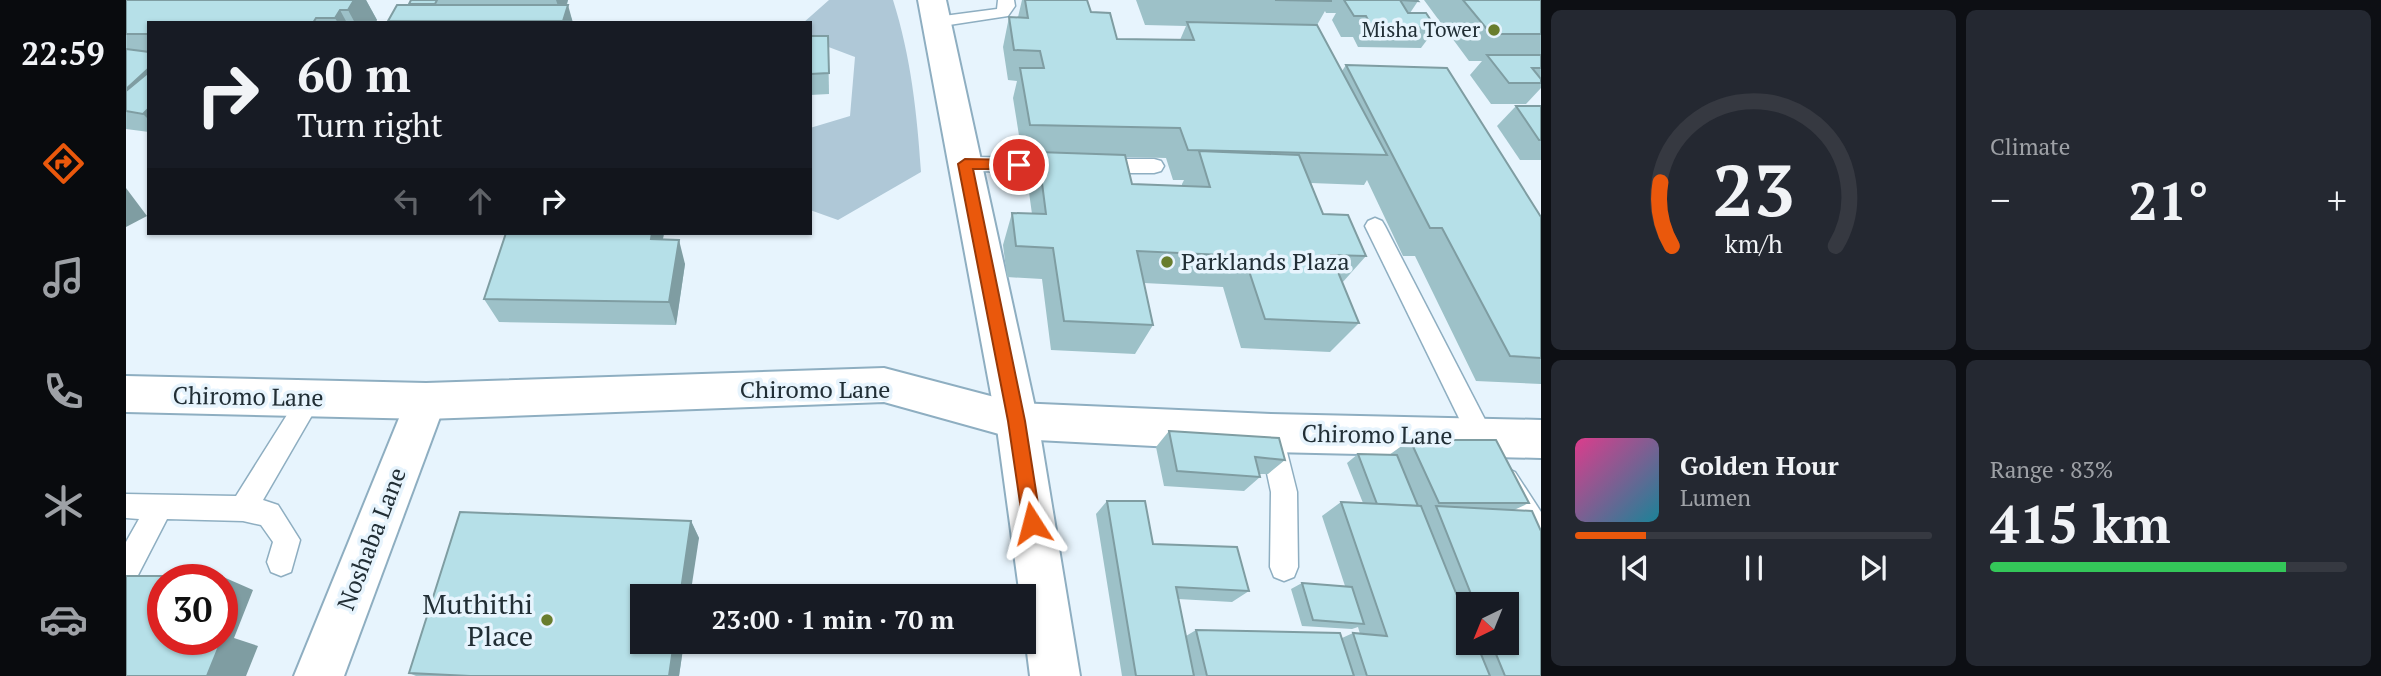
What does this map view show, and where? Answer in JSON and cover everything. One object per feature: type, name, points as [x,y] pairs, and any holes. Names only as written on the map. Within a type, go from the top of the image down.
[{"type":"street","points":[[934,11],[1017,421],[1055,676]]},
{"type":"street","name":"Chiromo Lane","points":[[126,394],[426,401],[884,385],[1017,421],[1271,433],[1541,439]]},
{"type":"street","name":"Noshaba Lane","points":[[319,676],[426,401]]},
{"type":"lane","points":[[934,11],[1002,13],[1007,6],[1006,0]]},
{"type":"lane","points":[[965,164],[1154,166]]},
{"type":"lane","points":[[1375,226],[1480,437],[1541,536]]},
{"type":"lane","points":[[243,509],[310,398]]},
{"type":"lane","points":[[1271,433],[1284,492],[1284,567]]},
{"type":"lane","points":[[126,506],[243,509],[269,514],[288,540],[281,562]]},
{"type":"lane","points":[[126,569],[160,507]]},
{"type":"shaded area","points":[[829,0],[893,0],[912,85],[921,172],[838,220],[812,211],[812,127],[850,116],[855,57],[812,41],[812,21],[805,21]]},
{"type":"building","points":[[126,0],[354,0],[348,10],[340,10],[335,18],[316,18],[314,21],[147,21],[147,34],[126,34]]},
{"type":"building","points":[[411,0],[437,0],[435,4],[409,4]]},
{"type":"building","points":[[1025,0],[1087,0],[1091,12],[1110,13],[1117,39],[1194,40],[1187,22],[1317,25],[1387,155],[1188,150],[1180,128],[1030,125],[1020,68],[1044,68],[1040,51],[1014,50],[1009,17],[1028,18]]},
{"type":"building","points":[[1344,0],[1400,0],[1408,13],[1426,13],[1436,28],[1371,26],[1366,16],[1354,16]]},
{"type":"building","points":[[1463,0],[1541,0],[1541,34],[1491,34]]},
{"type":"building","points":[[397,5],[568,5],[563,21],[388,21]]},
{"type":"building","points":[[812,36],[828,36],[829,73],[812,74]]},
{"type":"building","points":[[126,49],[147,52],[147,70],[126,89]]},
{"type":"building","points":[[1487,55],[1541,55],[1541,68],[1532,68],[1541,83],[1509,83]]},
{"type":"building","points":[[1346,65],[1447,68],[1541,217],[1541,358],[1510,356],[1442,228],[1430,228]]},
{"type":"building","points":[[147,74],[147,110],[143,114],[126,111],[126,91]]},
{"type":"building","points":[[1516,106],[1541,106],[1541,140],[1539,140]]},
{"type":"building","name":"Parklands Plaza","points":[[1199,151],[1299,155],[1323,214],[1348,215],[1366,256],[1331,255],[1359,323],[1265,319],[1244,256],[1137,251],[1153,325],[1064,321],[1053,248],[1016,246],[1012,213],[1046,214],[1038,152],[1125,155],[1132,184],[1210,187]]},
{"type":"building","points":[[505,235],[652,235],[651,239],[679,240],[669,302],[484,299]]},
{"type":"building","points":[[1169,431],[1279,438],[1285,460],[1255,457],[1260,477],[1177,471]]},
{"type":"building","points":[[1410,440],[1496,440],[1529,503],[1439,503]]},
{"type":"building","points":[[1358,454],[1397,455],[1418,506],[1377,504]]},
{"type":"building","points":[[1107,501],[1145,501],[1153,544],[1237,547],[1249,591],[1176,587],[1194,676],[1136,676]]},
{"type":"building","points":[[1341,502],[1421,506],[1456,593],[1456,655],[1481,655],[1490,676],[1367,676],[1353,633],[1387,636]]},
{"type":"building","points":[[1436,506],[1532,511],[1541,531],[1541,676],[1505,676],[1496,655],[1519,655],[1519,592],[1470,592]]},
{"type":"building","name":"Muthithi Place","points":[[460,512],[691,521],[682,584],[630,584],[630,654],[672,654],[669,676],[470,676],[409,673]]},
{"type":"building","points":[[126,576],[147,576],[147,655],[216,655],[207,676],[126,676]]},
{"type":"building","points":[[1302,583],[1352,587],[1364,624],[1313,620]]},
{"type":"building","points":[[1196,630],[1340,633],[1354,676],[1207,676]]},
{"type":"place","name":"Misha Tower","points":[[1494,30]]},
{"type":"place","name":"Parklands Plaza","points":[[1167,262]]},
{"type":"place","name":"Muthithi Place","points":[[547,620]]},
{"type":"route","points":[[1019,165],[965,164],[1017,421],[1032,523]]}]
